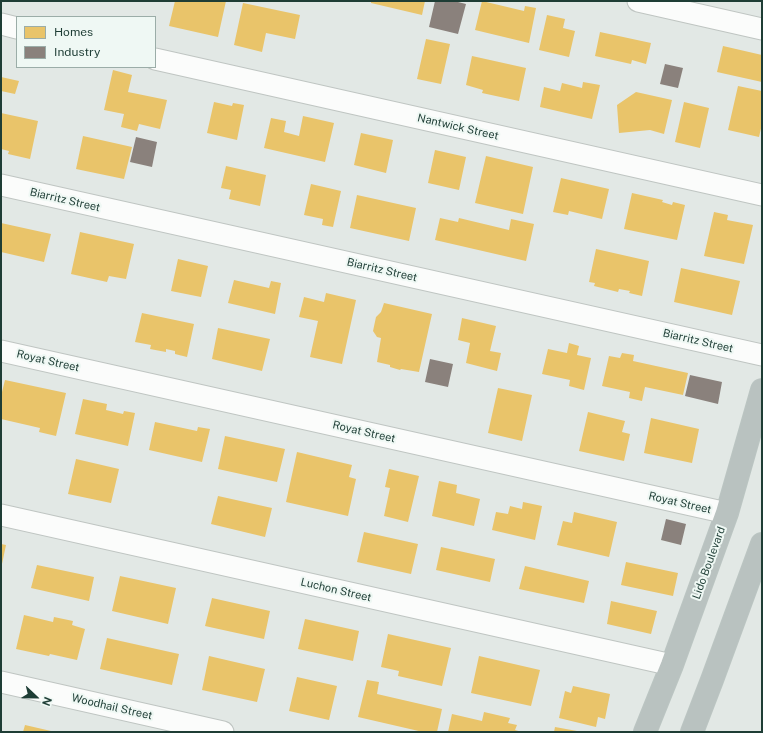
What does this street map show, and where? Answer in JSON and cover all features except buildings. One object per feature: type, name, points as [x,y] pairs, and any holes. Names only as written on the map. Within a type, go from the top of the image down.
[{"type":"highway","name":"Lido Boulevard","points":[[645,732],[672,665],[727,513],[762,390]]},
{"type":"highway","points":[[692,732],[762,544]]},
{"type":"street","points":[[638,1],[762,29]]},
{"type":"street","points":[[1,24],[16,28]]},
{"type":"street","name":"Nantwick Street","points":[[156,59],[762,195]]},
{"type":"street","name":"Biarritz Street","points":[[1,185],[762,355]]},
{"type":"street","name":"Royat Street","points":[[1,351],[727,513]]},
{"type":"street","name":"Luchon Street","points":[[1,516],[672,665]]},
{"type":"street","name":"Woodhail Street","points":[[1,682],[223,732]]}]
